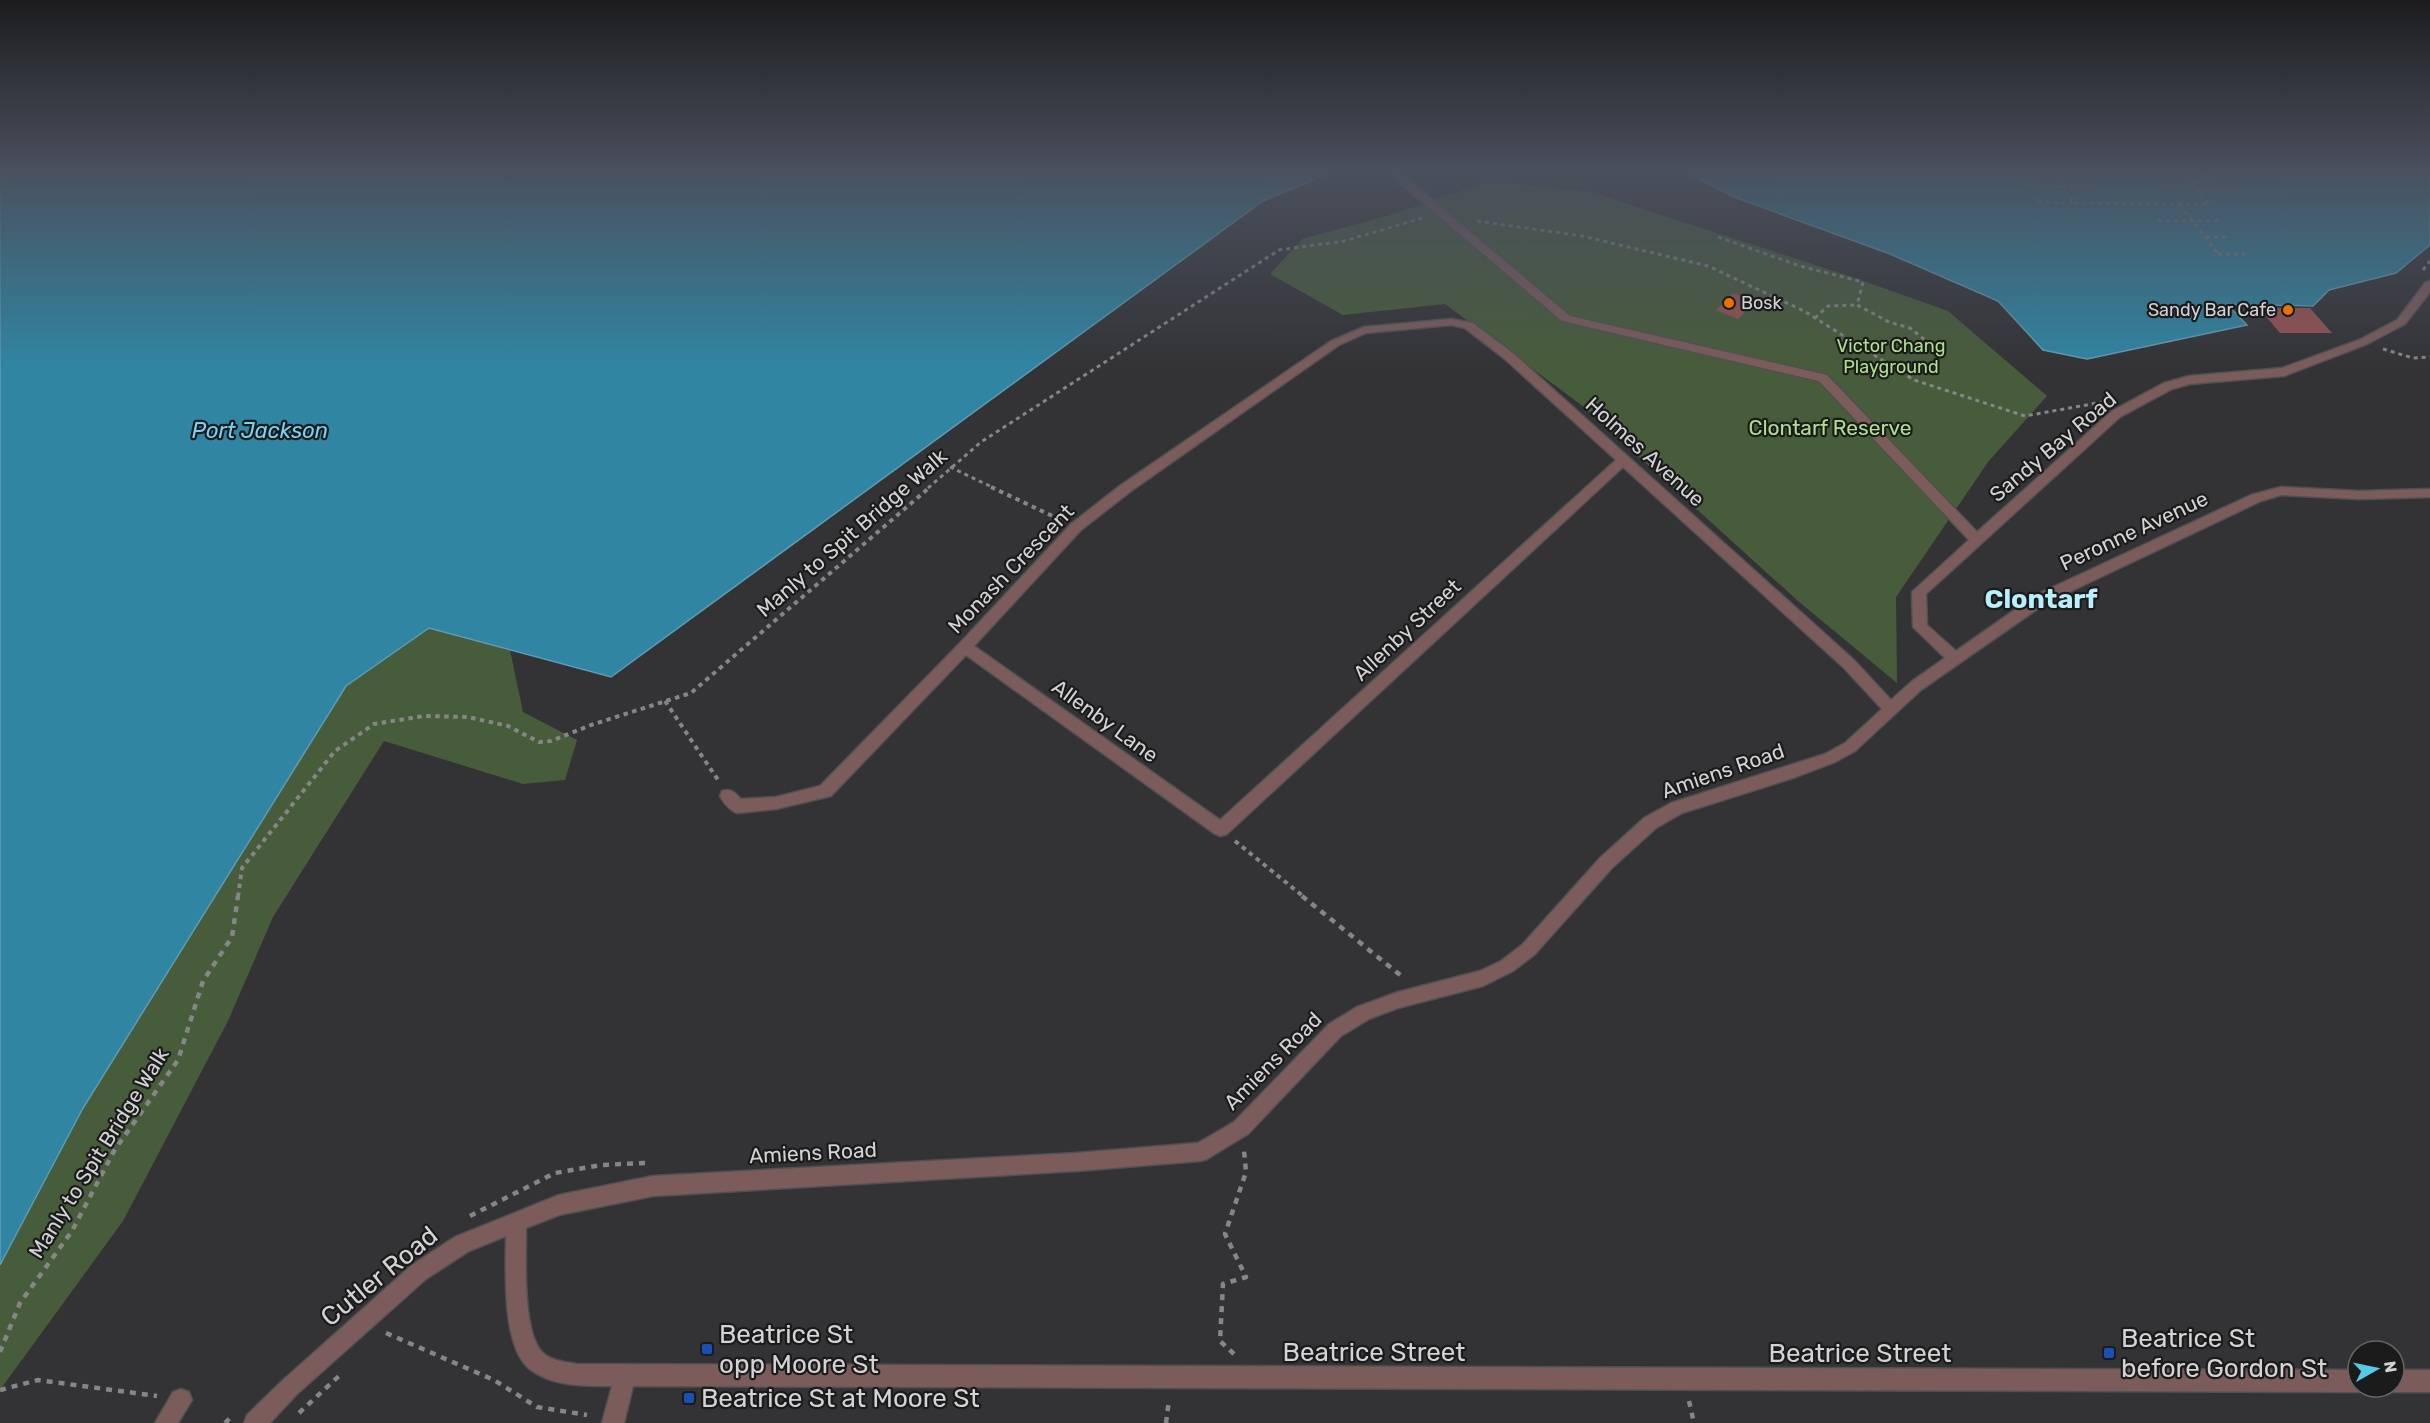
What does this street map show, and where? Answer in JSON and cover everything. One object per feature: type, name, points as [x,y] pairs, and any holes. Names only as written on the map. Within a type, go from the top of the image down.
[{"type":"street","points":[[1470,235],[1566,319],[1823,378],[1976,539]]},
{"type":"street","name":"Sandy Bay Road","points":[[1954,658],[1920,627],[1919,592],[2116,414],[2168,386],[2210,378],[2284,372],[2363,342],[2401,322],[2430,284]]},
{"type":"street","name":"Holmes Avenue","points":[[1335,343],[1364,330],[1451,322],[1469,325],[1510,357],[1849,664],[1890,708]]},
{"type":"street","name":"Monash Crescent","points":[[728,796],[737,806],[776,803],[825,791],[965,647],[1076,527],[1126,488],[1335,343]]},
{"type":"street","name":"Allenby Street","points":[[1221,830],[1623,461]]},
{"type":"street","name":"Peronne Avenue","points":[[1890,708],[1954,658],[2041,599],[2256,498],[2281,491],[2359,495],[2430,493]]},
{"type":"street","name":"Allenby Lane","points":[[965,647],[1221,830]]},
{"type":"street","name":"Amiens Road","points":[[559,1205],[653,1186],[1064,1163],[1200,1152],[1241,1128],[1335,1030],[1363,1013],[1398,1000],[1483,978],[1507,966],[1528,950],[1606,863],[1650,823],[1677,808],[1830,758],[1850,747],[1890,708]]},
{"type":"street","name":"Cutler Road","points":[[255,1423],[289,1388],[419,1272],[462,1244],[559,1205]]},
{"type":"street","name":"Beatrice Street","points":[[516,1222],[522,1338],[533,1358],[550,1370],[577,1375],[2346,1381]]},
{"type":"street","points":[[613,1423],[625,1375]]},
{"type":"street","points":[[2406,1381],[2430,1381]]},
{"type":"street","points":[[166,1423],[181,1400]]},
{"type":"path","name":"Manly to Spit Bridge Walk","points":[[0,1352],[20,1303],[72,1232],[114,1151],[178,1060],[203,981],[232,937],[242,868],[335,751],[374,724],[424,716],[468,717],[508,726],[539,742],[551,741],[591,725],[691,693],[981,442],[1279,250],[1344,241],[1364,235]]},
{"type":"path","points":[[1578,235],[1708,266],[1815,318],[1914,380],[2025,416]]},
{"type":"path","points":[[1718,237],[1800,266],[1863,282],[1857,305]]},
{"type":"path","points":[[2205,237],[2230,237]]},
{"type":"path","points":[[2205,237],[2218,254],[2245,254]]},
{"type":"path","points":[[1815,318],[1820,309],[1829,305],[1857,305],[1889,322],[1910,328],[1925,340]]},
{"type":"path","points":[[2363,342],[2413,358],[2430,357]]},
{"type":"path","points":[[950,467],[1076,527]]},
{"type":"path","points":[[665,701],[728,796]]},
{"type":"path","points":[[1221,830],[1424,994]]},
{"type":"path","points":[[1241,1128],[1246,1172],[1225,1234],[1246,1277],[1223,1284],[1220,1341],[1263,1379]]},
{"type":"path","points":[[492,1203],[555,1173],[601,1165],[648,1163]]},
{"type":"path","points":[[386,1333],[494,1380],[537,1407],[587,1415]]},
{"type":"path","points":[[0,1390],[38,1380],[181,1400]]},
{"type":"path","points":[[1689,1401],[1694,1423]]},
{"type":"green space","name":"Clontarf Reserve","points":[[1315,235],[1724,235],[1948,311],[2047,396],[1988,462],[1896,597],[1897,683],[1798,601],[1584,407],[1445,304],[1343,315],[1270,274],[1302,239]]},
{"type":"green space","points":[[429,628],[510,650],[523,712],[577,740],[565,780],[523,784],[384,741],[273,917],[228,1021],[123,1221],[0,1390],[0,1265],[83,1108],[346,686]]},
{"type":"water","name":"Port Jackson","points":[[0,235],[1216,235],[611,677],[429,628],[346,686],[83,1108],[0,1265]]},
{"type":"water","points":[[1839,235],[2430,235],[2430,245],[2396,273],[2329,290],[2313,306],[2227,304],[2247,325],[2087,359],[2043,350],[1998,301],[1890,254]]},
{"type":"building","points":[[1733,293],[1755,302],[1738,319],[1716,310]]},
{"type":"building","points":[[2259,308],[2310,308],[2332,333],[2280,333]]},
{"type":"place","name":"Bosk","points":[[1729,303]]},
{"type":"place","name":"Sandy Bar Cafe","points":[[2288,310]]},
{"type":"place","name":"Beatrice St opp Moore St","points":[[707,1349]]},
{"type":"place","name":"Beatrice St before Gordon St","points":[[2109,1353]]},
{"type":"place","name":"Beatrice St at Moore St","points":[[689,1398]]},
{"type":"district","name":"Clontarf","points":[[2041,599]]},
{"type":"park label","name":"Victor Chang Playground","points":[[1891,356]]}]
